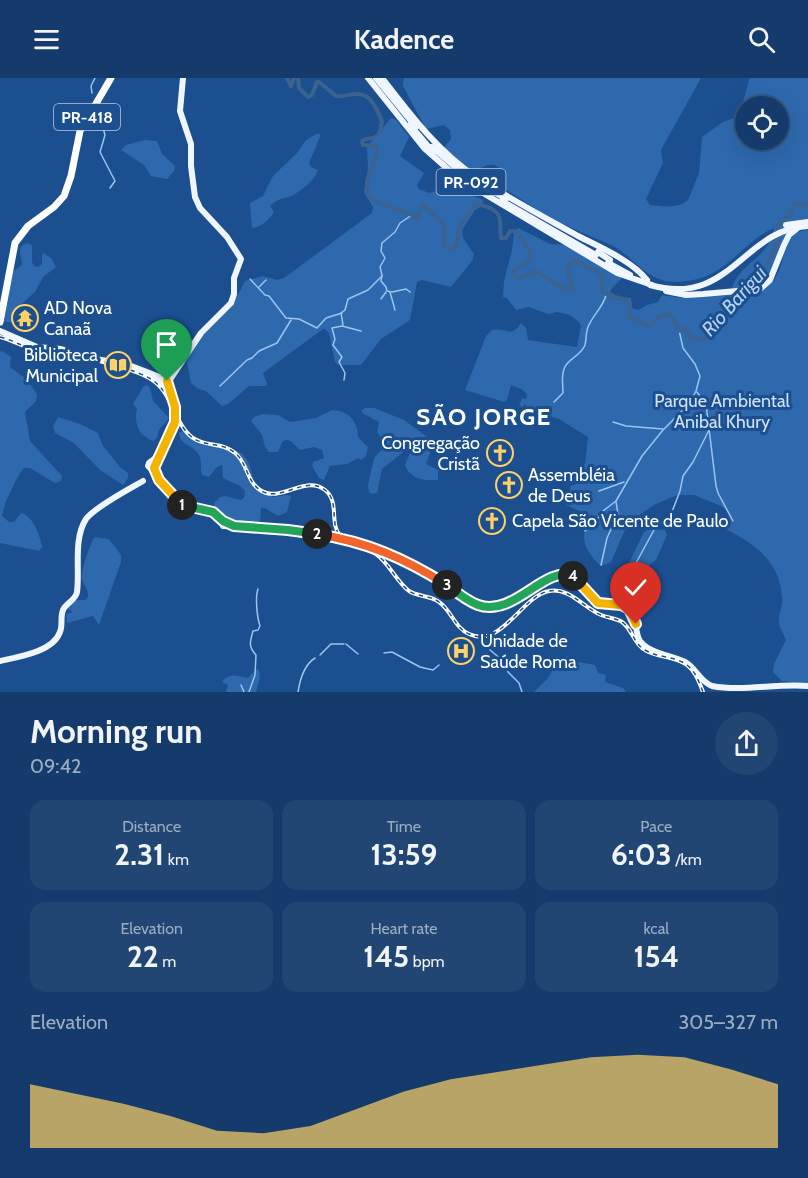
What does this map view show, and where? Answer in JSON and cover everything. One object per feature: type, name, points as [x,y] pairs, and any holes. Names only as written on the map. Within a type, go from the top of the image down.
[{"type":"highway","name":"PR-418","points":[[0,322],[15,243],[28,226],[58,203],[68,189],[80,131],[111,78]]},
{"type":"highway","points":[[57,214],[58,203]]},
{"type":"main road","points":[[167,383],[201,333],[231,303],[234,294],[234,278],[241,259],[227,237],[200,208],[195,197],[191,144],[181,116],[183,78]]},
{"type":"main road","points":[[372,78],[419,143],[464,183],[555,236],[598,254]]},
{"type":"main road","name":"PR-092","points":[[372,78],[431,146],[461,172],[649,283],[661,287],[689,288],[714,280],[732,269],[774,233]]},
{"type":"main road","name":"PR-092","points":[[372,78],[442,162],[480,189],[545,223]]},
{"type":"main road","points":[[382,78],[435,144],[450,157],[484,182],[566,229],[598,254]]},
{"type":"main road","points":[[450,157],[461,172]]},
{"type":"main road","name":"PR-092","points":[[649,283],[681,286],[711,279],[724,272],[759,240],[799,222],[808,224]]},
{"type":"main road","points":[[545,223],[555,236]]},
{"type":"main road","points":[[545,223],[566,229]]},
{"type":"main road","name":"PR-092","points":[[784,228],[808,224]]},
{"type":"main road","points":[[661,287],[667,291],[686,295],[760,289],[770,280],[789,235],[799,226]]},
{"type":"main road","points":[[0,661],[33,652],[48,645],[58,636],[62,625],[62,612],[77,592],[77,559],[86,520],[103,506],[143,482],[172,431],[173,409],[167,383],[157,377],[122,363],[89,358],[61,350],[41,349],[1,332]]},
{"type":"main road","points":[[151,467],[159,480],[184,507],[210,511],[224,523],[234,526],[339,538],[391,553],[483,606],[505,605],[535,586],[562,575],[571,574],[598,603],[621,605],[629,609],[634,617],[638,638],[646,646],[689,664],[712,686],[736,690],[787,685],[808,686]]},
{"type":"green space","points":[[404,78],[701,78],[661,150],[663,163],[646,199],[650,205],[680,205],[688,200],[699,173],[702,137],[723,122],[735,118],[735,150],[789,150],[789,96],[745,96],[751,78],[808,78],[808,221],[798,225],[774,270],[757,285],[745,289],[732,288],[741,272],[767,246],[774,228],[764,233],[728,263],[709,275],[698,279],[670,282],[648,273],[613,246],[546,215],[503,188],[501,172],[497,166],[485,166],[476,174],[443,149],[451,139],[450,130],[444,125],[426,129],[403,86]]},
{"type":"green space","points":[[391,118],[396,120],[409,137],[400,156],[424,173],[417,185],[419,189],[429,193],[458,185],[465,192],[483,200],[482,206],[475,210],[462,230],[463,238],[474,254],[472,261],[451,287],[422,280],[417,282],[410,320],[381,339],[361,365],[338,365],[335,362],[329,333],[323,329],[263,373],[266,386],[249,386],[228,404],[222,406],[206,391],[198,389],[191,383],[187,363],[189,356],[199,340],[239,293],[245,281],[263,276],[277,280],[284,278],[372,213],[373,207],[364,192],[368,168],[367,147]]},
{"type":"green space","points":[[320,134],[320,137],[309,163],[311,167],[318,170],[314,177],[297,193],[273,203],[270,206],[274,212],[270,217],[261,225],[252,228],[250,203],[263,196],[273,176],[297,153],[306,140]]},
{"type":"green space","points":[[145,140],[157,141],[162,154],[175,166],[167,179],[151,176],[144,165],[121,150],[126,145]]},
{"type":"green space","name":"Parque Ambiental Anibal Khury","points":[[518,228],[550,244],[573,245],[622,278],[610,292],[617,296],[631,298],[632,308],[638,310],[658,302],[662,295],[682,298],[759,291],[775,278],[786,246],[793,235],[808,230],[808,684],[782,681],[773,672],[774,664],[786,640],[779,623],[782,605],[781,586],[772,565],[765,556],[757,548],[727,530],[729,513],[721,506],[694,495],[678,495],[654,505],[628,523],[611,562],[601,566],[584,542],[586,514],[566,505],[571,486],[583,481],[584,478],[579,472],[585,464],[588,437],[559,419],[528,410],[525,404],[523,407],[519,406],[522,398],[526,399],[527,395],[523,390],[511,385],[507,400],[504,402],[465,390],[486,336],[492,330],[511,331],[521,323],[526,328],[528,340],[577,347],[581,326],[570,315],[557,312],[548,314],[529,307],[516,310],[507,298],[503,297],[514,232]]},
{"type":"green space","points":[[27,243],[32,245],[34,266],[38,267],[42,264],[43,253],[51,258],[56,267],[43,277],[35,292],[15,310],[14,323],[2,321],[12,272],[22,265],[20,250]]},
{"type":"green space","points":[[0,352],[11,357],[10,367],[26,379],[37,394],[36,401],[25,412],[30,441],[62,476],[61,481],[55,483],[30,468],[24,468],[14,484],[3,511],[2,516],[9,522],[14,522],[21,513],[29,518],[40,537],[42,547],[39,551],[0,543]]},
{"type":"green space","points":[[147,385],[153,401],[169,418],[153,441],[144,436],[138,428],[137,409],[133,404],[143,387]]},
{"type":"green space","points":[[365,408],[374,408],[404,420],[430,439],[432,447],[426,464],[438,470],[438,480],[422,479],[407,470],[405,465],[411,451],[407,449],[382,469],[377,493],[369,492],[368,485],[374,458],[386,445],[377,432],[379,422],[362,413]]},
{"type":"green space","points":[[332,410],[343,412],[351,418],[358,431],[358,437],[368,447],[366,456],[361,460],[358,458],[347,464],[330,466],[324,480],[319,478],[312,466],[313,462],[324,458],[322,450],[314,447],[300,450],[291,441],[286,440],[282,442],[278,452],[269,452],[262,435],[251,421],[254,417],[263,414],[278,415],[290,422],[316,418]]},
{"type":"green space","points":[[58,417],[98,433],[103,446],[128,473],[128,478],[123,485],[100,470],[74,443],[55,433],[53,426]]},
{"type":"green space","points":[[184,430],[213,445],[242,453],[248,461],[258,488],[273,497],[291,496],[287,512],[278,516],[261,508],[260,524],[248,525],[230,520],[214,510],[214,503],[220,497],[226,496],[240,500],[244,498],[245,491],[223,478],[222,465],[217,467],[209,477],[202,475],[199,455],[180,437],[179,433]]},
{"type":"green space","points":[[649,529],[665,530],[667,535],[656,560],[647,567],[642,576],[634,581],[627,567],[644,532]]},
{"type":"green space","points":[[95,537],[109,539],[121,555],[121,562],[99,625],[93,616],[67,623],[66,614],[73,612],[67,608],[75,600],[85,600],[88,597],[82,575],[88,550]]},
{"type":"green space","points":[[567,656],[579,662],[595,665],[598,673],[606,675],[605,682],[623,688],[626,692],[534,692],[548,678],[558,661]]},
{"type":"green space","points":[[256,669],[259,670],[260,678],[256,692],[226,692],[228,685],[222,682],[225,679],[234,676],[248,678]]},
{"type":"waterway","points":[[92,93],[91,86],[95,78]]},
{"type":"waterway","name":"Rio Barigui","points":[[287,78],[291,86],[294,78]]},
{"type":"waterway","name":"Rio Barigui","points":[[298,78],[299,88],[308,97],[312,95],[319,82],[336,96],[362,94],[376,108],[382,122],[379,133],[377,137],[362,141],[363,145],[376,146],[377,154],[367,181],[368,196],[377,202],[412,215],[417,220],[421,205],[424,206],[445,226],[444,246],[453,250],[459,229],[475,204],[490,208],[497,213],[500,220],[501,238],[506,238],[510,231],[514,231]]},
{"type":"waterway","points":[[98,109],[105,135],[100,152],[115,181],[110,188]]},
{"type":"waterway","name":"Rio Barigui","points":[[518,233],[529,251],[530,259],[514,271],[517,279],[535,271],[563,288],[573,290],[568,267],[574,260],[601,274],[602,291],[630,303],[629,316],[649,326],[659,317],[669,314],[680,331],[685,328],[691,337],[698,340],[705,338],[720,323],[741,287],[768,264],[779,239],[778,226],[790,214],[794,203],[808,205]]},
{"type":"waterway","points":[[410,292],[406,289],[387,291],[381,281],[380,267],[385,258],[381,251],[382,243],[395,232],[400,223],[412,215]]},
{"type":"waterway","points":[[343,325],[341,313],[345,310],[348,299],[368,290],[382,276]]},
{"type":"waterway","points":[[250,279],[265,295],[269,296],[286,318],[299,319],[317,328],[326,318],[342,313]]},
{"type":"waterway","points":[[259,287],[266,280]]},
{"type":"waterway","points":[[381,299],[386,292]]},
{"type":"waterway","points":[[390,292],[395,310]]},
{"type":"waterway","points":[[554,402],[563,393],[564,369],[583,349],[588,326],[606,295]]},
{"type":"waterway","points":[[220,386],[247,360],[259,351],[277,343],[291,320]]},
{"type":"waterway","points":[[344,380],[345,373],[339,362],[342,357],[333,345],[335,339],[332,328],[342,326],[361,331]]},
{"type":"waterway","points":[[585,531],[603,511],[616,501],[642,456],[663,430],[689,404],[696,391],[700,376],[695,364],[683,348],[679,330]]},
{"type":"waterway","points":[[697,392],[706,405],[716,486],[733,521]]},
{"type":"waterway","points":[[613,422],[626,426],[663,429]]},
{"type":"waterway","points":[[636,563],[654,530],[670,517],[683,476],[693,462],[709,430]]},
{"type":"waterway","points":[[599,491],[624,482]]},
{"type":"waterway","points":[[601,565],[607,538],[618,514],[616,502]]},
{"type":"waterway","points":[[249,692],[255,675],[256,655],[251,641],[253,631],[258,630],[260,626],[257,607],[258,589]]},
{"type":"waterway","points":[[492,636],[489,649],[503,661],[508,672],[519,683],[522,692]]},
{"type":"waterway","points":[[320,655],[331,644],[344,644]]},
{"type":"waterway","points":[[346,644],[358,654]]},
{"type":"waterway","points":[[384,653],[392,652],[420,667],[433,670],[439,665]]},
{"type":"waterway","points":[[298,692],[303,673],[315,658]]},
{"type":"waterway","points":[[241,685],[244,692]]},
{"type":"railway","points":[[0,337],[38,351],[65,353],[125,368],[148,377],[166,395],[187,432],[198,441],[225,447],[235,453],[242,461],[252,482],[260,490],[276,494],[309,485],[325,490],[332,500],[335,525],[340,536],[348,543],[376,554],[409,591],[439,602],[460,628],[469,634],[481,637],[491,634],[539,595],[549,591],[563,592],[595,612],[622,622],[645,650],[687,665],[695,674],[703,692]]},
{"type":"place","name":"AD Nova Canaã","points":[[25,318]]},
{"type":"place","name":"Biblioteca Municipal","points":[[118,365]]},
{"type":"place","name":"Congregação Cristã","points":[[500,453]]},
{"type":"place","name":"Assembléia de Deus","points":[[509,485]]},
{"type":"place","name":"Capela São Vicente de Paulo","points":[[492,521]]},
{"type":"place","name":"Unidade de Saúde Roma","points":[[461,651]]},
{"type":"district","name":"SÃO JORGE","points":[[484,416]]},
{"type":"route","points":[[167,381],[175,407],[175,422],[154,468],[159,480],[184,507],[213,512],[223,521],[234,526],[288,530],[339,538],[391,553],[477,605],[493,607],[505,605],[535,586],[562,575],[571,574],[598,603],[621,605],[629,609],[636,624]]}]
